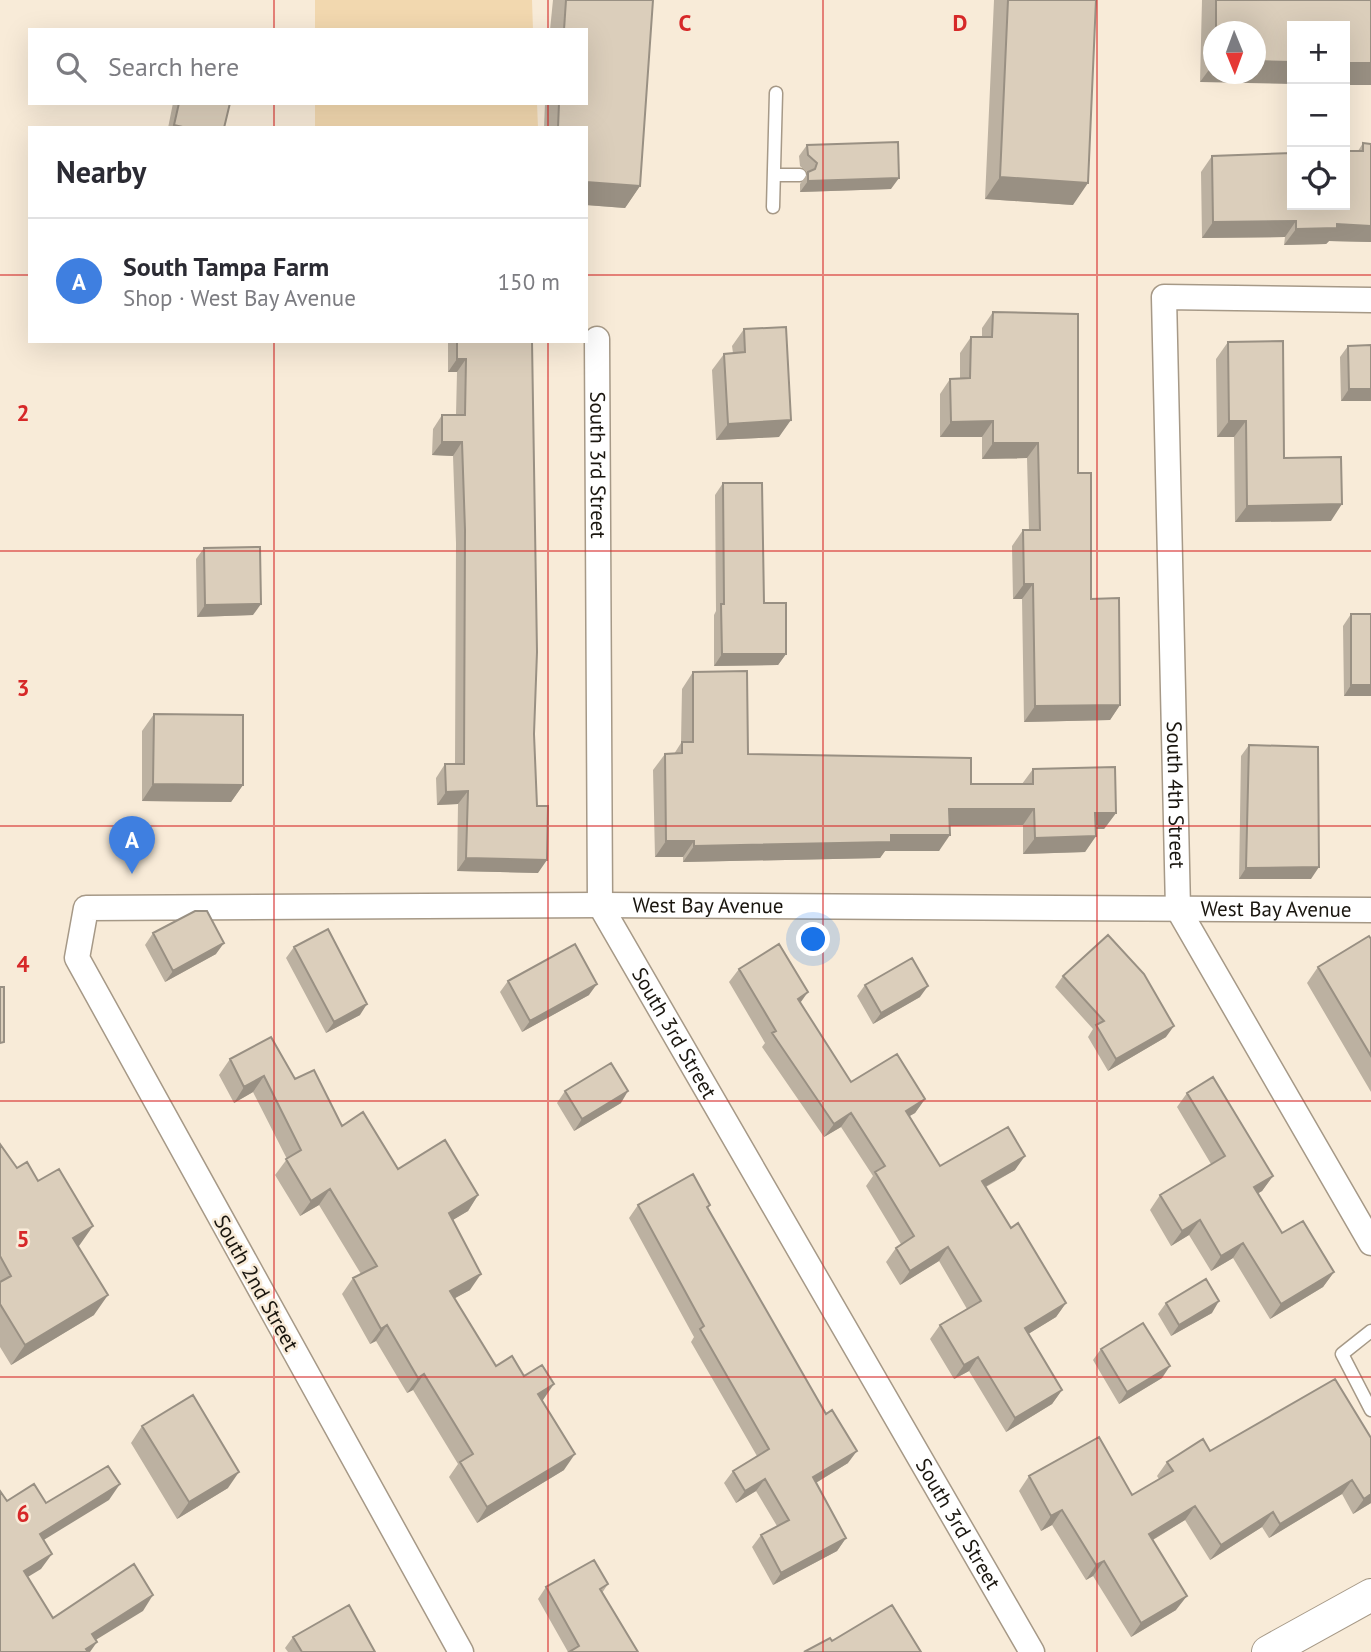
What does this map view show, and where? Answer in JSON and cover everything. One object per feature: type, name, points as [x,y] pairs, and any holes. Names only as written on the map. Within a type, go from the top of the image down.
[{"type":"street","name":"South 4th Street","points":[[1371,300],[1164,297],[1178,909],[1371,1243]]},
{"type":"street","name":"South 3rd Street","points":[[597,339],[600,905],[1032,1652]]},
{"type":"street","name":"West Bay Avenue","points":[[86,908],[600,905],[1371,911]]},
{"type":"street","name":"South 2nd Street","points":[[86,908],[76,958],[461,1652]]},
{"type":"street","points":[[1268,1652],[1371,1595]]},
{"type":"lane","points":[[773,207],[776,93]]},
{"type":"lane","points":[[774,175],[800,175]]},
{"type":"lane","points":[[1371,1331],[1342,1354],[1371,1410]]},
{"type":"shaded area","points":[[315,0],[532,0],[533,28],[315,28]]},
{"type":"shaded area","points":[[315,105],[537,105],[538,126],[315,126]]},
{"type":"building","points":[[566,0],[653,0],[640,186],[588,182],[588,126],[558,126],[559,105],[588,105],[588,28],[564,28]]},
{"type":"building","points":[[1008,0],[1096,0],[1088,183],[1000,177]]},
{"type":"building","points":[[1216,0],[1371,0],[1371,63],[1350,63],[1350,21],[1287,21],[1287,62],[1266,61],[1266,21],[1216,21]]},
{"type":"building","points":[[179,105],[230,105],[224,126],[174,125]]},
{"type":"building","points":[[898,142],[899,178],[808,181],[808,172],[815,169],[817,163],[808,155],[807,145]]},
{"type":"building","points":[[1363,143],[1371,144],[1371,226],[1337,224],[1337,228],[1296,229],[1296,221],[1213,222],[1212,156],[1287,153],[1287,210],[1350,210],[1350,151],[1363,151]]},
{"type":"building","points":[[993,312],[1078,314],[1078,473],[1091,473],[1091,599],[1119,598],[1120,705],[1035,706],[1033,584],[1024,584],[1023,530],[1040,530],[1038,443],[993,443],[993,421],[951,422],[950,379],[970,378],[971,337],[992,337]]},
{"type":"building","points":[[786,327],[791,420],[728,424],[724,354],[745,352],[744,329]]},
{"type":"building","points":[[1283,341],[1284,458],[1341,457],[1342,504],[1247,506],[1246,421],[1229,421],[1228,342]]},
{"type":"building","points":[[457,343],[532,343],[537,652],[534,734],[537,806],[548,806],[547,860],[466,858],[468,791],[446,792],[445,764],[464,764],[465,530],[462,442],[442,442],[442,415],[465,415],[466,359],[457,359]]},
{"type":"building","points":[[1371,345],[1371,389],[1349,389],[1348,346]]},
{"type":"building","points":[[723,483],[762,483],[764,603],[786,603],[786,654],[722,654]]},
{"type":"building","points":[[260,547],[261,604],[205,605],[204,548]]},
{"type":"building","points":[[1351,614],[1371,614],[1371,685],[1351,685]]},
{"type":"building","points":[[747,671],[748,754],[971,758],[971,784],[1033,784],[1033,769],[1115,767],[1116,813],[1095,813],[1096,836],[1035,838],[1034,809],[949,809],[950,835],[891,835],[891,842],[694,846],[694,841],[666,841],[665,754],[682,753],[682,742],[693,742],[693,672]]},
{"type":"building","points":[[154,714],[243,715],[243,785],[153,784]]},
{"type":"building","points":[[1249,745],[1318,747],[1319,867],[1246,868]]},
{"type":"building","points":[[195,911],[207,911],[224,943],[173,971],[153,933]]},
{"type":"building","points":[[328,929],[367,1004],[334,1022],[294,947]]},
{"type":"building","points":[[1108,935],[1144,974],[1174,1026],[1116,1059],[1096,1025],[1104,1021],[1063,976]]},
{"type":"building","points":[[1369,936],[1371,939],[1371,1056],[1318,967]]},
{"type":"building","points":[[575,944],[597,984],[530,1021],[508,981]]},
{"type":"building","points":[[779,944],[808,992],[798,999],[851,1082],[897,1054],[925,1099],[906,1111],[940,1166],[1008,1127],[1025,1156],[982,1181],[1011,1228],[1018,1223],[1066,1303],[1025,1328],[1062,1390],[1015,1418],[978,1357],[964,1365],[940,1325],[981,1301],[948,1247],[910,1271],[896,1248],[914,1236],[875,1172],[885,1166],[851,1113],[834,1124],[772,1033],[776,1031],[739,969]]},
{"type":"building","points":[[912,958],[928,986],[881,1013],[865,985]]},
{"type":"building","points":[[0,987],[4,987],[4,1042],[0,1043]]},
{"type":"building","points":[[271,1037],[295,1079],[314,1070],[342,1126],[363,1112],[398,1169],[445,1140],[478,1195],[449,1213],[481,1274],[450,1291],[496,1366],[512,1356],[524,1376],[542,1365],[554,1384],[538,1394],[575,1454],[487,1507],[460,1462],[473,1454],[424,1374],[418,1378],[387,1325],[381,1329],[353,1278],[377,1266],[330,1189],[311,1201],[286,1159],[301,1150],[264,1076],[244,1087],[230,1059]]},
{"type":"building","points":[[611,1063],[628,1091],[582,1119],[565,1091]]},
{"type":"building","points":[[1213,1077],[1273,1176],[1254,1187],[1282,1233],[1303,1221],[1334,1272],[1281,1304],[1243,1243],[1221,1256],[1200,1220],[1182,1231],[1160,1195],[1225,1156],[1187,1093]]},
{"type":"building","points":[[0,1144],[17,1168],[27,1162],[38,1181],[59,1169],[93,1226],[73,1238],[108,1295],[25,1345],[0,1304],[0,1282],[11,1276],[0,1256]]},
{"type":"building","points":[[693,1174],[710,1205],[707,1207],[826,1414],[832,1410],[857,1451],[813,1477],[846,1538],[781,1573],[761,1535],[789,1520],[765,1479],[745,1491],[733,1471],[769,1449],[700,1329],[704,1326],[638,1205]]},
{"type":"building","points":[[1206,1279],[1219,1301],[1179,1325],[1166,1303]]},
{"type":"building","points":[[1143,1323],[1170,1366],[1127,1392],[1101,1349]]},
{"type":"building","points":[[1335,1379],[1371,1438],[1371,1494],[1364,1499],[1352,1480],[1280,1524],[1273,1512],[1221,1545],[1195,1506],[1149,1534],[1187,1596],[1141,1623],[1104,1561],[1096,1565],[1062,1510],[1051,1516],[1029,1476],[1099,1437],[1132,1495],[1173,1471],[1167,1462],[1203,1439],[1210,1451]]},
{"type":"building","points":[[193,1395],[239,1472],[189,1502],[142,1426]]},
{"type":"building","points":[[108,1466],[120,1484],[40,1534],[52,1554],[24,1571],[53,1618],[134,1564],[153,1595],[92,1634],[97,1642],[86,1649],[88,1652],[0,1652],[0,1491],[7,1501],[34,1484],[46,1503]]},
{"type":"building","points":[[594,1560],[608,1584],[600,1589],[638,1652],[569,1652],[579,1646],[546,1587]]},
{"type":"building","points":[[349,1605],[375,1652],[302,1652],[293,1637]]},
{"type":"building","points":[[892,1605],[921,1652],[804,1652],[830,1638],[832,1641]]},
{"type":"place","name":"South Tampa Farm","points":[[132,874]]}]
